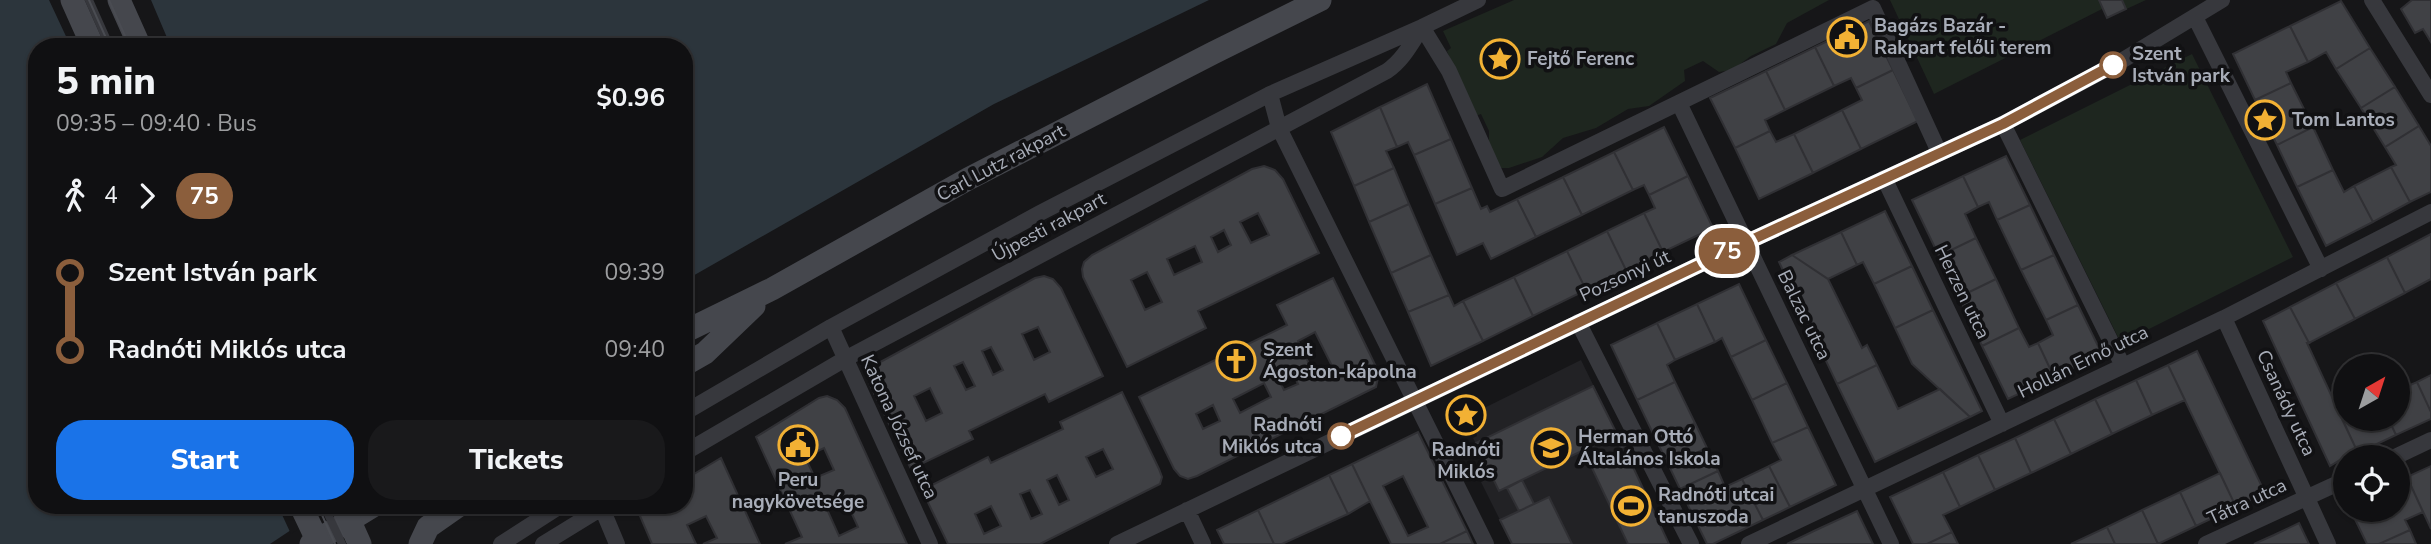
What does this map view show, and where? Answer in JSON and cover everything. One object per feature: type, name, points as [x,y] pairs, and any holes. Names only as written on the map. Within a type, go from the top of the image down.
[{"type":"main road","points":[[72,0],[89,38]]},
{"type":"main road","points":[[119,0],[136,38]]},
{"type":"main road","name":"Carl Lutz rakpart","points":[[693,328],[772,289],[968,179],[1320,0]]},
{"type":"main road","points":[[693,360],[705,353],[772,289]]},
{"type":"main road","points":[[305,514],[319,544]]},
{"type":"main road","points":[[347,514],[360,544]]},
{"type":"main road","points":[[311,544],[360,514]]},
{"type":"main road","points":[[420,544],[428,527],[447,514]]},
{"type":"street","name":"Újpesti rakpart","points":[[693,408],[831,327],[1040,213],[1270,93],[1478,0]]},
{"type":"street","name":"Pozsonyi út","points":[[1117,544],[1415,399],[2003,124],[2118,63],[2222,0]]},
{"type":"street","points":[[2372,0],[2431,95]]},
{"type":"street","points":[[1422,27],[1448,71],[1502,189],[1873,8],[1939,152]]},
{"type":"street","points":[[2195,17],[2321,269]]},
{"type":"street","name":"Újpesti rakpart","points":[[693,448],[845,359],[1397,64],[1422,27]]},
{"type":"street","points":[[1270,93],[1279,128],[1486,544]]},
{"type":"street","name":"Balzac utca","points":[[1679,103],[1891,544]]},
{"type":"street","points":[[2003,124],[2123,366]]},
{"type":"street","name":"Herzen utca","points":[[1884,178],[2002,424]]},
{"type":"street","name":"Hollán Ernő utca","points":[[1749,544],[2224,318],[2431,212]]},
{"type":"street","name":"Csanády utca","points":[[2224,318],[2328,544]]},
{"type":"street","points":[[1578,322],[1630,441],[1691,544]]},
{"type":"street","name":"Katona József utca","points":[[831,327],[930,544]]},
{"type":"street","points":[[2410,450],[2431,440]]},
{"type":"street","name":"Tátra utca","points":[[2206,544],[2333,485]]},
{"type":"street","points":[[1187,510],[1203,544]]},
{"type":"street","points":[[501,544],[548,514]]},
{"type":"street","points":[[543,544],[591,514]]},
{"type":"street","points":[[605,514],[617,544]]},
{"type":"lane","points":[[89,0],[106,38]]},
{"type":"lane","points":[[109,0],[126,38]]},
{"type":"lane","points":[[328,514],[342,544]]},
{"type":"shaded area","points":[[0,0],[1209,0],[994,104],[693,276],[693,38],[28,38],[28,514],[315,514],[270,544],[0,544]]},
{"type":"shaded area","points":[[1514,0],[1829,0],[1787,23],[1776,44],[1751,56],[1732,70],[1719,72],[1703,61],[1684,70],[1685,81],[1649,106],[1628,109],[1596,128],[1563,138],[1542,157],[1501,168],[1489,147],[1489,131],[1481,114],[1475,116],[1460,85],[1447,51],[1451,48],[1443,31]]},
{"type":"shaded area","name":"Szent István park","points":[[1890,0],[2146,0],[2107,18],[2102,9],[1934,94]]},
{"type":"shaded area","name":"Szent István park","points":[[2192,54],[2293,257],[2121,343],[2020,140]]},
{"type":"shaded area","name":"Herman Ottó Általános Iskola","points":[[1581,360],[1669,544],[1512,544],[1481,482],[1492,476],[1473,438],[1477,436],[1472,414]]},
{"type":"pier","points":[[49,0],[151,0],[167,38],[67,38]]},
{"type":"pier","points":[[282,514],[319,514],[291,534]]},
{"type":"building","points":[[2099,0],[2122,0],[2126,9],[2107,18]]},
{"type":"building","points":[[2412,0],[2431,0],[2431,42],[2423,29],[2415,33],[2401,9]]},
{"type":"building","points":[[2341,1],[2370,48],[2336,69],[2326,52],[2308,62],[2290,26]]},
{"type":"building","points":[[1869,21],[1893,70],[1856,88],[1851,78],[1834,86],[1815,47]]},
{"type":"building","points":[[2290,26],[2308,62],[2286,72],[2291,83],[2255,100],[2233,54]]},
{"type":"building","points":[[1815,47],[1834,86],[1785,110],[1766,71]]},
{"type":"building","points":[[2370,48],[2395,87],[2361,108],[2336,69]]},
{"type":"building","points":[[1893,70],[1918,121],[1861,149],[1842,110],[1862,100],[1856,88]]},
{"type":"building","points":[[1766,71],[1785,110],[1765,120],[1770,131],[1735,148],[1710,98]]},
{"type":"building","points":[[2291,83],[2313,127],[2277,145],[2255,100]]},
{"type":"building","points":[[1427,84],[1451,139],[1414,155],[1408,142],[1397,147],[1380,107]]},
{"type":"building","points":[[2395,87],[2419,126],[2385,147],[2361,108]]},
{"type":"building","points":[[1380,107],[1397,147],[1386,151],[1394,168],[1354,186],[1331,132]]},
{"type":"building","points":[[1842,110],[1861,149],[1813,173],[1794,134]]},
{"type":"building","points":[[2419,126],[2431,146],[2431,192],[2410,202],[2391,167],[2396,165],[2385,147]]},
{"type":"building","points":[[1664,127],[1688,176],[1649,195],[1644,185],[1633,190],[1614,152]]},
{"type":"building","points":[[2313,127],[2333,170],[2297,187],[2277,145]]},
{"type":"building","points":[[1770,131],[1776,142],[1794,134],[1813,173],[1759,199],[1735,148]]},
{"type":"building","points":[[1451,139],[1472,188],[1435,204],[1414,155]]},
{"type":"building","points":[[1614,152],[1633,190],[1582,215],[1563,177]]},
{"type":"building","points":[[2006,156],[2030,205],[1997,220],[1989,202],[1978,207],[1963,176]]},
{"type":"building","points":[[1264,166],[1275,170],[1283,179],[1319,253],[1198,311],[1206,328],[1127,367],[1083,277],[1084,262],[1092,255],[1252,169]],"holes":[[[1258,213],[1269,235],[1251,243],[1240,222]],[[1224,230],[1231,245],[1218,252],[1211,237]],[[1195,246],[1202,262],[1174,275],[1167,259]],[[1147,272],[1162,302],[1145,310],[1131,280]]]},
{"type":"building","points":[[2391,167],[2410,202],[2373,222],[2354,186]]},
{"type":"building","points":[[1394,168],[1409,204],[1369,222],[1354,186]]},
{"type":"building","points":[[2333,170],[2344,192],[2354,186],[2373,222],[2326,246],[2297,187]]},
{"type":"building","points":[[1688,176],[1713,228],[1663,252],[1644,213],[1655,208],[1649,195]]},
{"type":"building","points":[[1963,176],[1978,207],[1965,214],[1976,238],[1939,256],[1912,200]]},
{"type":"building","points":[[1563,177],[1582,215],[1536,237],[1517,199]]},
{"type":"building","points":[[1472,188],[1481,209],[1487,206],[1490,212],[1517,199],[1536,237],[1491,259],[1483,243],[1457,255],[1435,204]]},
{"type":"building","points":[[1409,204],[1431,255],[1391,273],[1369,222]]},
{"type":"building","points":[[2030,205],[2054,255],[2021,270],[1997,220]]},
{"type":"building","points":[[1885,211],[1912,266],[1874,284],[1863,262],[1857,265],[1841,232]]},
{"type":"building","points":[[1644,213],[1663,252],[1626,270],[1607,231]]},
{"type":"building","points":[[1607,231],[1626,270],[1586,290],[1567,251]]},
{"type":"building","points":[[1841,232],[1857,265],[1828,279],[1792,255]]},
{"type":"building","points":[[2431,234],[2431,279],[2405,293],[2387,257]]},
{"type":"building","points":[[1976,238],[1996,279],[1959,297],[1939,256]]},
{"type":"building","points":[[1567,251],[1586,290],[1533,316],[1514,277]]},
{"type":"building","points":[[1431,255],[1449,295],[1408,312],[1391,273]]},
{"type":"building","points":[[1792,255],[1828,279],[1862,348],[1867,345],[1877,365],[1837,384],[1779,262]]},
{"type":"building","points":[[2054,255],[2078,305],[2046,320],[2021,270]]},
{"type":"building","points":[[2387,257],[2405,293],[2355,319],[2336,283]]},
{"type":"building","points":[[1912,266],[1933,310],[1895,328],[1874,284]]},
{"type":"building","points":[[1044,276],[1053,279],[1061,288],[1103,376],[1049,402],[1045,394],[969,431],[973,439],[911,469],[869,383],[873,366],[1035,278]],"holes":[[[1038,327],[1050,352],[1034,360],[1022,334]],[[991,347],[1003,370],[993,375],[982,351]],[[963,362],[975,386],[966,390],[954,366]],[[930,388],[942,413],[926,421],[914,396]]]},
{"type":"building","points":[[1514,277],[1533,316],[1483,341],[1463,301]]},
{"type":"building","points":[[1333,278],[1379,373],[1376,387],[1197,476],[1188,479],[1180,476],[1174,469],[1139,397],[1287,325],[1277,305]],"holes":[[[1315,332],[1334,370],[1316,378],[1298,341]],[[1291,369],[1298,384],[1284,390],[1277,376]],[[1264,383],[1271,397],[1240,413],[1233,399]],[[1213,405],[1220,421],[1203,429],[1196,414]]]},
{"type":"building","points":[[1996,279],[2019,328],[1982,346],[1959,297]]},
{"type":"building","points":[[2336,283],[2355,319],[2309,343],[2290,307]]},
{"type":"building","points":[[1739,284],[1766,340],[1731,357],[1722,338],[1715,342],[1697,304]]},
{"type":"building","points":[[1449,295],[1454,306],[1463,301],[1483,341],[1431,366],[1408,312]]},
{"type":"building","points":[[1697,304],[1715,342],[1675,360],[1657,323]]},
{"type":"building","points":[[2078,305],[2102,354],[2054,377],[2038,343],[2053,335],[2046,320]]},
{"type":"building","points":[[2290,307],[2309,343],[2333,399],[2333,431],[2348,431],[2354,445],[2333,445],[2333,464],[2330,466],[2263,321]]},
{"type":"building","points":[[1933,310],[1982,411],[1970,417],[1912,364],[1895,328]]},
{"type":"building","points":[[1657,323],[1675,360],[1667,365],[1675,382],[1637,400],[1611,345]]},
{"type":"building","points":[[2019,328],[2029,347],[2038,343],[2054,377],[2008,399],[1982,346]]},
{"type":"building","points":[[1766,340],[1787,383],[1752,400],[1731,357]]},
{"type":"building","points":[[2197,351],[2265,493],[2236,507],[2168,365]]},
{"type":"building","points":[[1877,365],[1898,409],[1940,389],[1970,417],[1875,462],[1837,384]]},
{"type":"building","points":[[2168,365],[2185,400],[2152,415],[2136,380]]},
{"type":"building","points":[[2431,375],[2431,412],[2417,382]]},
{"type":"building","points":[[2136,380],[2152,415],[2112,434],[2095,399]]},
{"type":"building","points":[[1675,382],[1695,423],[1657,442],[1637,400]]},
{"type":"building","points":[[2417,382],[2431,412],[2431,419],[2410,429],[2410,385]]},
{"type":"building","points":[[1787,383],[1808,427],[1772,443],[1752,400]]},
{"type":"building","points":[[1593,386],[1617,434],[1499,491],[1476,443]]},
{"type":"building","points":[[1122,392],[1159,469],[1162,477],[1160,484],[1040,544],[948,544],[922,490],[988,457],[991,463],[1063,429],[1060,422]],"holes":[[[1103,449],[1113,469],[1096,477],[1086,457]],[[1057,475],[1069,500],[1059,505],[1047,480]],[[1030,490],[1042,514],[1031,519],[1020,494]],[[991,506],[1001,526],[984,534],[975,514]]]},
{"type":"building","points":[[827,396],[837,400],[845,408],[907,544],[785,544],[802,537],[756,437],[819,398]],"holes":[[[824,448],[834,470],[815,478],[805,457]],[[845,499],[858,527],[839,536],[826,507]]]},
{"type":"building","points":[[2095,399],[2112,434],[2071,454],[2054,419]]},
{"type":"building","points":[[2054,419],[2071,454],[2031,473],[2015,438]]},
{"type":"building","points":[[1695,423],[1707,448],[1669,466],[1657,442]]},
{"type":"building","points":[[1808,427],[1836,485],[1790,507],[1769,466],[1781,460],[1772,443]]},
{"type":"building","points":[[2348,431],[2394,431],[2396,435],[2375,445],[2354,445]]},
{"type":"building","points":[[1418,432],[1467,531],[1440,544],[1391,544],[1352,464]],"holes":[[[1403,476],[1428,527],[1408,536],[1383,486]]]},
{"type":"building","points":[[2015,438],[2031,473],[1995,490],[1978,455]]},
{"type":"building","points":[[1707,448],[1718,471],[1680,489],[1669,466]]},
{"type":"building","name":"Radnóti utcai tanuszoda","points":[[1626,452],[1669,544],[1628,544],[1592,468]]},
{"type":"building","points":[[1978,455],[1995,490],[1960,507],[1943,472]]},
{"type":"building","points":[[721,458],[760,544],[703,544],[717,538],[706,516],[687,525],[696,544],[652,544],[640,514],[693,514],[693,475]]},
{"type":"building","points":[[1352,464],[1370,501],[1348,514],[1329,475]]},
{"type":"building","points":[[1769,466],[1790,507],[1763,520],[1742,479]]},
{"type":"building","points":[[2431,466],[2431,529],[2410,484],[2410,476]]},
{"type":"building","points":[[1718,471],[1725,487],[1742,479],[1763,520],[1713,544],[1707,544],[1680,489]]},
{"type":"building","points":[[1943,472],[1960,507],[1943,515],[1952,532],[1927,544],[1913,544],[1890,497]]},
{"type":"building","points":[[2220,473],[2236,507],[2196,526],[2180,492]]},
{"type":"building","points":[[1329,475],[1348,514],[1282,544],[1274,544],[1258,510]]},
{"type":"building","points":[[1522,480],[1534,504],[1519,511],[1507,488]]},
{"type":"building","points":[[2410,484],[2423,512],[2410,518]]},
{"type":"building","points":[[2180,492],[2196,526],[2158,544],[2142,510]]},
{"type":"building","points":[[1549,497],[1572,544],[1512,544],[1500,520]]},
{"type":"building","points":[[1258,510],[1274,544],[1224,544],[1217,530]]},
{"type":"building","points":[[2142,510],[2158,544],[2115,544],[2107,527]]},
{"type":"building","points":[[1857,511],[1873,544],[1787,544],[1816,530]]},
{"type":"building","points":[[2356,522],[2406,522],[2410,530],[2379,544],[2367,544]]},
{"type":"building","points":[[2299,523],[2309,544],[2254,544],[2274,535]]},
{"type":"building","points":[[2107,527],[2115,544],[2071,544]]},
{"type":"building","points":[[2410,530],[2416,544],[2379,544]]},
{"type":"building","points":[[1467,531],[1473,544],[1440,544]]},
{"type":"building","points":[[1952,532],[1958,544],[1927,544]]},
{"type":"tram line","points":[[89,0],[106,38]]},
{"type":"tram line","points":[[109,0],[126,38]]},
{"type":"tram line","points":[[322,514],[335,544]]},
{"type":"tram line","points":[[335,514],[348,544]]},
{"type":"bus line","name":"75","points":[[1341,436],[1745,243],[2003,124],[2113,65]]},
{"type":"place","name":"Bagázs Bazár - Rakpart felőli terem","points":[[1847,37]]},
{"type":"place","name":"Fejtő Ferenc","points":[[1500,59]]},
{"type":"place","name":"Szent István park","points":[[2113,65]]},
{"type":"place","name":"Tom Lantos","points":[[2265,120]]},
{"type":"place","name":"Szent Ágoston-kápolna","points":[[1236,361]]},
{"type":"place","name":"Radnóti Miklós","points":[[1466,415]]},
{"type":"place","name":"Radnóti Miklós utca","points":[[1341,436]]},
{"type":"place","name":"Peru nagykövetsége","points":[[798,445]]},
{"type":"place","name":"Herman Ottó Általános Iskola","points":[[1551,448]]},
{"type":"place","name":"Radnóti utcai tanuszoda","points":[[1631,506]]}]
